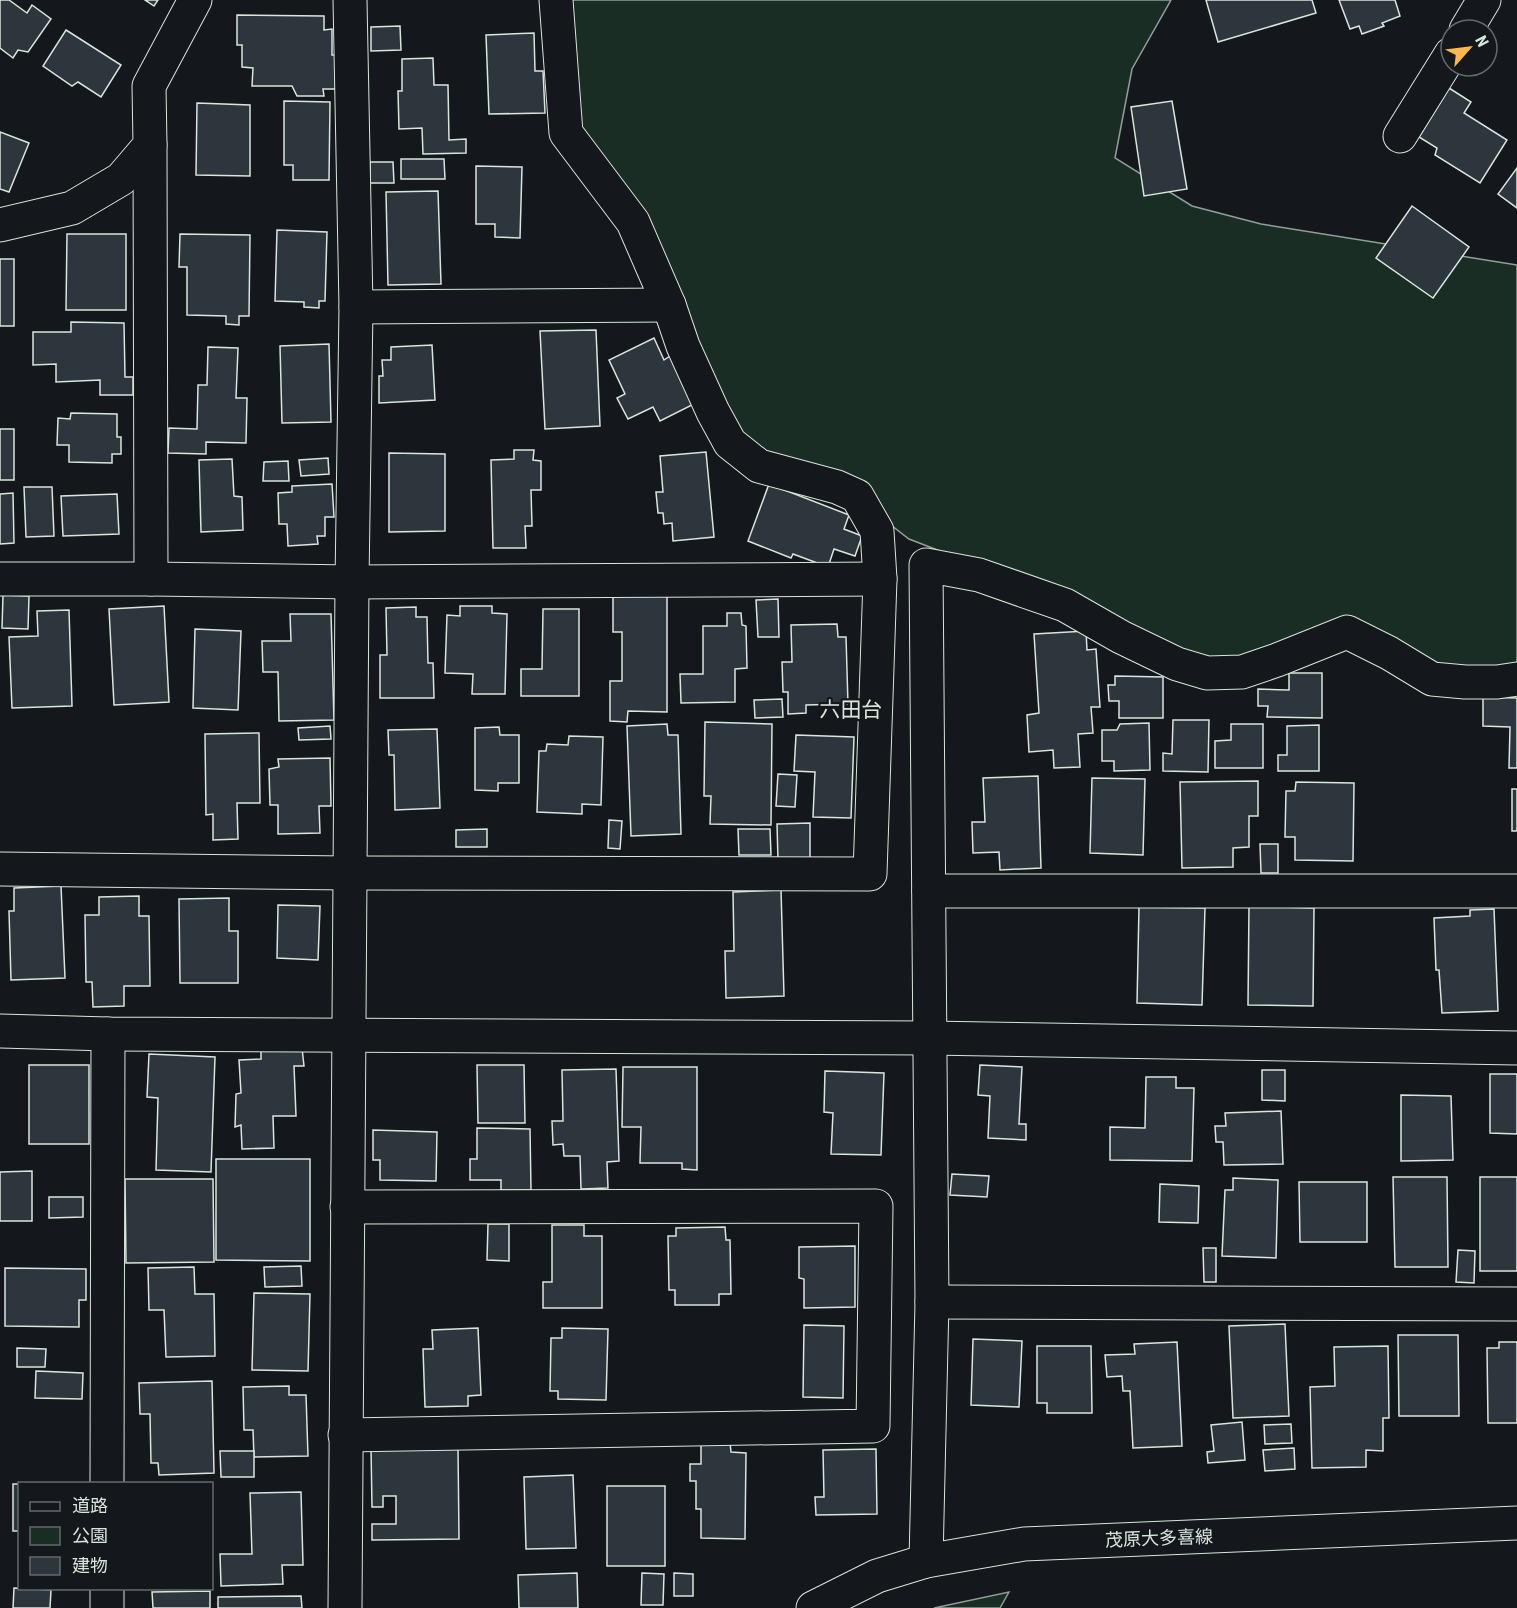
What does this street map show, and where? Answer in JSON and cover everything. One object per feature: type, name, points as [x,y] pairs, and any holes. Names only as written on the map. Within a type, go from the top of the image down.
[{"type":"street","points":[[151,579],[148,86],[195,0]]},
{"type":"street","points":[[345,1608],[351,582],[356,307],[350,0]]},
{"type":"street","points":[[0,870],[870,874],[880,579],[878,531],[857,496],[837,487],[759,466],[730,443],[683,346],[669,305],[633,222],[566,134],[556,0]]},
{"type":"street","points":[[1473,18],[1484,0]]},
{"type":"street","points":[[1400,136],[1439,73]]},
{"type":"street","points":[[0,225],[72,208],[121,179],[150,145]]},
{"type":"street","points":[[356,307],[669,305]]},
{"type":"street","points":[[926,1561],[932,1302],[926,565],[979,575],[1065,605],[1149,651],[1177,664],[1207,673],[1242,672],[1347,632],[1389,653],[1432,679],[1497,682],[1517,679]]},
{"type":"street","points":[[0,579],[351,582],[880,579]]},
{"type":"street","points":[[929,891],[1517,891]]},
{"type":"street","points":[[0,1031],[108,1034],[929,1038],[1517,1048]]},
{"type":"street","points":[[108,1034],[108,1482]]},
{"type":"street","points":[[345,1435],[873,1426],[876,1206],[347,1207]]},
{"type":"street","points":[[932,1302],[1517,1304]]},
{"type":"street","name":"茂原大多喜線","points":[[813,1608],[877,1576],[926,1561],[1024,1544],[1517,1523]]},
{"type":"street","points":[[107,1590],[107,1608]]},
{"type":"green space","points":[[570,0],[1171,0],[1132,69],[1115,158],[1192,206],[1261,224],[1517,265],[1517,667],[1501,674],[1433,664],[1390,639],[1245,661],[1205,659],[1106,615],[909,539],[887,522],[861,480],[762,456],[740,434],[578,128]]},
{"type":"green space","points":[[1009,1592],[1000,1608],[934,1608]]},
{"type":"building","points":[[0,0],[9,0],[27,13],[32,5],[51,19],[28,52],[18,50],[13,58],[0,48]]},
{"type":"building","points":[[145,0],[158,0],[154,6]]},
{"type":"building","points":[[1206,0],[1312,0],[1316,13],[1218,42]]},
{"type":"building","points":[[1339,0],[1395,0],[1400,16],[1382,23],[1384,26],[1362,34],[1359,26],[1350,29]]},
{"type":"building","points":[[237,15],[324,16],[324,30],[332,29],[332,55],[339,55],[338,89],[323,89],[324,96],[297,96],[292,86],[252,86],[253,68],[242,67],[242,45],[237,45]]},
{"type":"building","points":[[400,26],[401,50],[371,51],[371,27]]},
{"type":"building","points":[[66,30],[121,65],[101,97],[78,82],[72,86],[43,66]]},
{"type":"building","points":[[534,33],[535,71],[543,71],[545,113],[489,114],[486,35]]},
{"type":"building","points":[[433,58],[434,85],[448,85],[449,140],[466,139],[466,153],[423,154],[422,128],[399,129],[398,91],[402,91],[402,59]]},
{"type":"building","points":[[1449,88],[1471,102],[1464,113],[1507,140],[1480,183],[1435,155],[1437,148],[1419,137]]},
{"type":"building","points":[[284,101],[330,102],[329,180],[293,180],[293,165],[284,165]]},
{"type":"building","points":[[1172,101],[1187,189],[1144,196],[1131,107]]},
{"type":"building","points":[[197,103],[250,105],[250,176],[196,175]]},
{"type":"building","points":[[0,132],[29,143],[9,192],[0,189]]},
{"type":"building","points":[[401,159],[444,159],[445,179],[401,179]]},
{"type":"building","points":[[370,162],[393,162],[394,183],[370,183]]},
{"type":"building","points":[[476,166],[522,167],[520,238],[495,237],[495,224],[476,224]]},
{"type":"building","points":[[1517,168],[1517,208],[1498,194]]},
{"type":"building","points":[[438,191],[441,284],[388,285],[386,192]]},
{"type":"building","points":[[1412,206],[1469,247],[1433,298],[1376,258]]},
{"type":"building","points":[[277,230],[327,232],[325,301],[319,301],[319,308],[304,307],[304,302],[275,301]]},
{"type":"building","points":[[67,234],[126,234],[126,310],[66,310]]},
{"type":"building","points":[[180,234],[250,235],[249,316],[239,316],[239,325],[226,324],[226,316],[187,315],[187,267],[179,267]]},
{"type":"building","points":[[0,259],[14,259],[14,326],[0,326]]},
{"type":"building","points":[[71,322],[124,323],[125,377],[133,377],[133,395],[100,395],[100,380],[56,382],[56,364],[33,365],[33,332],[71,332]]},
{"type":"building","points":[[596,330],[600,426],[545,429],[540,331]]},
{"type":"building","points":[[654,338],[664,360],[670,356],[694,404],[660,421],[653,407],[628,419],[617,398],[625,394],[609,360]]},
{"type":"building","points":[[329,344],[331,422],[282,423],[280,346]]},
{"type":"building","points":[[432,345],[435,400],[379,403],[379,376],[383,376],[382,360],[391,360],[391,347]]},
{"type":"building","points":[[208,347],[238,348],[236,398],[247,398],[246,443],[206,442],[206,454],[168,453],[169,428],[197,429],[198,385],[207,385]]},
{"type":"building","points":[[71,413],[117,414],[117,437],[121,437],[121,454],[112,454],[112,463],[69,462],[69,445],[57,445],[58,418],[70,419]]},
{"type":"building","points":[[0,429],[14,429],[14,480],[0,480]]},
{"type":"building","points":[[514,450],[534,450],[533,460],[541,461],[541,490],[531,490],[532,526],[525,526],[526,548],[493,548],[491,460],[514,459]]},
{"type":"building","points":[[706,452],[714,537],[673,541],[672,523],[664,524],[663,513],[658,513],[656,492],[663,492],[660,456]]},
{"type":"building","points":[[389,453],[445,454],[445,531],[389,532]]},
{"type":"building","points":[[328,458],[329,474],[301,476],[299,460]]},
{"type":"building","points":[[232,459],[234,496],[242,497],[243,530],[201,532],[199,460]]},
{"type":"building","points":[[288,461],[289,481],[263,481],[264,462]]},
{"type":"building","points":[[332,484],[334,517],[325,517],[325,536],[317,536],[318,544],[288,546],[287,524],[279,524],[278,493],[292,492],[292,486]]},
{"type":"building","points":[[769,484],[849,515],[844,529],[862,536],[855,556],[834,549],[828,567],[793,554],[791,558],[748,541]]},
{"type":"building","points":[[24,487],[52,487],[54,536],[26,537]]},
{"type":"building","points":[[13,493],[14,543],[0,544],[0,494]]},
{"type":"building","points":[[117,494],[119,534],[63,536],[61,496]]},
{"type":"building","points":[[613,594],[667,594],[667,712],[628,711],[627,722],[610,721],[610,681],[622,681],[622,632],[613,632]]},
{"type":"building","points":[[3,595],[29,596],[28,629],[2,628]]},
{"type":"building","points":[[778,599],[779,637],[758,637],[756,600]]},
{"type":"building","points":[[164,606],[169,702],[114,705],[109,609]]},
{"type":"building","points":[[460,606],[492,606],[492,613],[507,614],[505,694],[472,694],[473,674],[445,673],[447,615],[460,616]]},
{"type":"building","points":[[416,607],[416,617],[427,617],[428,663],[433,663],[434,698],[380,698],[380,655],[387,655],[386,608]]},
{"type":"building","points":[[543,609],[579,609],[579,696],[521,696],[521,669],[542,669]]},
{"type":"building","points":[[69,610],[72,706],[12,708],[9,637],[38,636],[37,611]]},
{"type":"building","points":[[727,613],[741,613],[742,625],[746,626],[747,668],[735,669],[735,702],[681,703],[680,674],[703,674],[703,626],[727,626]]},
{"type":"building","points":[[290,614],[331,614],[334,720],[279,721],[278,672],[263,672],[262,641],[291,641]]},
{"type":"building","points":[[837,624],[838,637],[846,637],[848,704],[806,705],[806,713],[788,714],[788,692],[783,692],[782,662],[792,662],[791,625]]},
{"type":"building","points":[[195,629],[241,631],[238,710],[193,708]]},
{"type":"building","points":[[1086,631],[1087,650],[1096,649],[1100,707],[1091,707],[1093,733],[1078,734],[1080,767],[1054,768],[1053,750],[1029,752],[1027,715],[1039,713],[1034,634]]},
{"type":"building","points":[[1289,673],[1322,673],[1322,718],[1267,717],[1268,706],[1258,706],[1258,689],[1289,690]]},
{"type":"building","points":[[1115,676],[1163,677],[1163,718],[1119,718],[1119,701],[1109,701],[1108,685],[1115,685]]},
{"type":"building","points":[[1483,697],[1517,698],[1517,768],[1509,768],[1510,727],[1483,726]]},
{"type":"building","points":[[782,699],[783,717],[755,718],[754,700]]},
{"type":"building","points":[[1173,720],[1209,720],[1208,772],[1163,771],[1163,753],[1172,754]]},
{"type":"building","points":[[705,722],[772,724],[771,825],[710,824],[711,796],[704,796]]},
{"type":"building","points":[[1149,723],[1150,770],[1114,771],[1114,761],[1102,761],[1102,730],[1117,730],[1120,724]]},
{"type":"building","points":[[667,724],[668,735],[678,735],[681,834],[631,836],[627,726]]},
{"type":"building","points":[[1231,724],[1263,724],[1263,768],[1215,768],[1215,741],[1231,740]]},
{"type":"building","points":[[1319,725],[1319,771],[1278,771],[1278,755],[1287,755],[1287,726]]},
{"type":"building","points":[[330,726],[331,739],[299,740],[298,728]]},
{"type":"building","points":[[499,727],[500,735],[519,735],[519,783],[498,783],[498,791],[475,790],[475,728]]},
{"type":"building","points":[[437,729],[440,808],[395,810],[394,755],[389,755],[388,730]]},
{"type":"building","points":[[259,733],[260,803],[237,803],[238,839],[213,840],[213,814],[206,815],[205,734]]},
{"type":"building","points":[[796,735],[854,737],[851,818],[813,817],[815,772],[794,771]]},
{"type":"building","points":[[569,736],[603,737],[601,805],[582,804],[582,814],[537,812],[539,751],[546,751],[547,744],[568,745]]},
{"type":"building","points":[[330,758],[331,806],[319,806],[320,833],[278,834],[278,805],[270,805],[269,769],[279,767],[278,759]]},
{"type":"building","points":[[778,774],[797,775],[795,807],[776,806]]},
{"type":"building","points":[[1038,776],[1041,868],[1000,870],[999,852],[973,853],[972,822],[985,822],[983,778]]},
{"type":"building","points":[[1092,778],[1145,779],[1143,855],[1090,853]]},
{"type":"building","points":[[1258,781],[1258,816],[1249,816],[1249,847],[1233,848],[1233,867],[1182,868],[1180,782]]},
{"type":"building","points":[[1296,782],[1354,783],[1353,861],[1295,860],[1295,837],[1285,837],[1286,791],[1295,791]]},
{"type":"building","points":[[1512,789],[1517,789],[1517,831],[1512,831]]},
{"type":"building","points":[[609,820],[622,821],[620,849],[608,848]]},
{"type":"building","points":[[810,823],[810,859],[778,860],[777,824]]},
{"type":"building","points":[[487,829],[487,847],[456,847],[456,830]]},
{"type":"building","points":[[738,829],[770,829],[771,855],[739,855]]},
{"type":"building","points":[[1260,844],[1278,844],[1278,873],[1261,873]]},
{"type":"building","points":[[61,886],[65,978],[11,980],[9,911],[14,911],[14,888]]},
{"type":"building","points":[[781,890],[784,996],[726,998],[725,951],[734,951],[733,892]]},
{"type":"building","points":[[139,896],[139,916],[149,916],[150,986],[124,986],[124,1006],[93,1007],[92,982],[86,982],[85,915],[99,915],[99,897]]},
{"type":"building","points":[[229,898],[229,931],[238,931],[238,983],[180,983],[179,899]]},
{"type":"building","points":[[278,905],[320,906],[318,960],[277,958]]},
{"type":"building","points":[[1249,906],[1314,908],[1313,1006],[1248,1005]]},
{"type":"building","points":[[1139,907],[1205,908],[1202,1005],[1137,1003]]},
{"type":"building","points":[[1494,909],[1498,1011],[1442,1013],[1439,970],[1436,970],[1434,918],[1470,916],[1470,910]]},
{"type":"building","points":[[302,1048],[304,1066],[294,1066],[296,1116],[273,1116],[274,1148],[242,1149],[241,1125],[235,1127],[236,1094],[241,1093],[239,1060],[261,1059],[261,1049]]},
{"type":"building","points":[[149,1054],[215,1057],[211,1172],[156,1170],[158,1098],[147,1097]]},
{"type":"building","points":[[29,1065],[89,1065],[89,1144],[29,1144]]},
{"type":"building","points":[[477,1065],[524,1065],[525,1123],[478,1123]]},
{"type":"building","points":[[980,1065],[1022,1067],[1019,1124],[1026,1124],[1026,1140],[988,1138],[990,1096],[978,1095]]},
{"type":"building","points":[[623,1067],[697,1067],[697,1170],[682,1169],[682,1163],[640,1163],[641,1127],[622,1127]]},
{"type":"building","points":[[616,1069],[619,1161],[607,1162],[608,1188],[581,1189],[580,1156],[564,1156],[563,1144],[553,1145],[552,1121],[563,1121],[562,1070]]},
{"type":"building","points":[[1262,1070],[1285,1070],[1285,1101],[1262,1100]]},
{"type":"building","points":[[825,1071],[884,1073],[881,1155],[831,1154],[833,1113],[824,1112]]},
{"type":"building","points":[[1490,1074],[1517,1074],[1517,1134],[1490,1133]]},
{"type":"building","points":[[1146,1077],[1176,1077],[1176,1088],[1194,1088],[1192,1161],[1110,1160],[1110,1127],[1145,1128]]},
{"type":"building","points":[[1401,1095],[1451,1096],[1453,1160],[1401,1161]]},
{"type":"building","points":[[1281,1111],[1283,1164],[1224,1165],[1223,1142],[1216,1142],[1215,1126],[1226,1126],[1225,1113]]},
{"type":"building","points":[[477,1128],[530,1129],[531,1190],[501,1190],[501,1180],[470,1180],[470,1159],[477,1159]]},
{"type":"building","points":[[373,1130],[437,1132],[436,1181],[380,1180],[380,1160],[373,1160]]},
{"type":"building","points":[[216,1159],[310,1159],[310,1261],[216,1260]]},
{"type":"building","points":[[32,1171],[32,1221],[0,1221],[0,1172]]},
{"type":"building","points":[[952,1174],[989,1176],[987,1197],[950,1195]]},
{"type":"building","points":[[1393,1177],[1447,1177],[1448,1267],[1395,1267]]},
{"type":"building","points":[[1480,1177],[1517,1177],[1517,1271],[1480,1271]]},
{"type":"building","points":[[1233,1178],[1278,1180],[1276,1258],[1222,1256],[1225,1190],[1233,1190]]},
{"type":"building","points":[[125,1179],[213,1179],[214,1262],[126,1263]]},
{"type":"building","points":[[1299,1182],[1367,1182],[1367,1242],[1300,1242]]},
{"type":"building","points":[[1160,1184],[1199,1186],[1198,1223],[1159,1222]]},
{"type":"building","points":[[49,1197],[83,1197],[83,1217],[49,1218]]},
{"type":"building","points":[[488,1224],[509,1224],[509,1261],[487,1260]]},
{"type":"building","points":[[552,1225],[584,1225],[584,1236],[602,1236],[602,1308],[543,1308],[543,1282],[552,1282]]},
{"type":"building","points":[[725,1227],[726,1240],[730,1240],[731,1294],[719,1294],[719,1305],[675,1305],[675,1290],[669,1290],[668,1236],[676,1236],[676,1228]]},
{"type":"building","points":[[855,1246],[855,1307],[804,1308],[804,1279],[799,1278],[799,1247]]},
{"type":"building","points":[[1203,1248],[1216,1248],[1216,1282],[1204,1282]]},
{"type":"building","points":[[1458,1250],[1475,1251],[1474,1283],[1456,1282]]},
{"type":"building","points":[[301,1266],[302,1286],[265,1287],[264,1267]]},
{"type":"building","points":[[194,1267],[195,1294],[214,1294],[215,1356],[166,1357],[164,1310],[149,1310],[148,1268]]},
{"type":"building","points":[[5,1268],[86,1269],[86,1300],[79,1300],[79,1327],[5,1326]]},
{"type":"building","points":[[254,1293],[310,1294],[308,1371],[252,1370]]},
{"type":"building","points":[[1285,1324],[1289,1416],[1233,1418],[1229,1326]]},
{"type":"building","points":[[804,1325],[844,1326],[843,1398],[803,1397]]},
{"type":"building","points":[[478,1328],[481,1395],[468,1396],[468,1406],[425,1407],[423,1349],[433,1349],[432,1330]]},
{"type":"building","points":[[562,1328],[608,1329],[606,1400],[558,1399],[558,1391],[550,1391],[551,1338],[562,1338]]},
{"type":"building","points":[[1398,1335],[1458,1335],[1459,1416],[1399,1416]]},
{"type":"building","points":[[973,1339],[1022,1341],[1019,1407],[971,1405]]},
{"type":"building","points":[[1177,1342],[1182,1446],[1133,1448],[1130,1391],[1123,1391],[1122,1376],[1107,1377],[1105,1355],[1135,1354],[1134,1344]]},
{"type":"building","points":[[1499,1342],[1517,1342],[1517,1423],[1488,1423],[1487,1348],[1499,1348]]},
{"type":"building","points":[[1037,1346],[1091,1346],[1092,1413],[1047,1413],[1047,1403],[1037,1403]]},
{"type":"building","points":[[1388,1346],[1389,1418],[1383,1418],[1383,1451],[1366,1450],[1366,1467],[1312,1468],[1310,1387],[1335,1386],[1334,1347]]},
{"type":"building","points":[[17,1348],[46,1349],[45,1367],[17,1367]]},
{"type":"building","points":[[36,1371],[83,1373],[82,1399],[35,1398]]},
{"type":"building","points":[[212,1381],[214,1473],[159,1475],[158,1463],[151,1463],[150,1414],[140,1414],[139,1383]]},
{"type":"building","points":[[289,1386],[289,1395],[306,1395],[308,1456],[254,1457],[253,1430],[244,1430],[243,1387]]},
{"type":"building","points":[[1242,1422],[1245,1460],[1208,1463],[1207,1452],[1214,1451],[1211,1425]]},
{"type":"building","points":[[1291,1424],[1292,1443],[1265,1444],[1264,1425]]},
{"type":"building","points":[[701,1442],[730,1442],[731,1452],[746,1453],[745,1539],[701,1538],[701,1509],[696,1509],[696,1481],[690,1481],[690,1464],[701,1464]]},
{"type":"building","points":[[458,1446],[459,1539],[372,1540],[372,1524],[396,1524],[396,1496],[383,1496],[383,1507],[372,1507],[371,1447]]},
{"type":"building","points":[[1294,1448],[1295,1469],[1265,1471],[1263,1450]]},
{"type":"building","points":[[876,1449],[877,1514],[816,1515],[815,1497],[824,1497],[823,1450]]},
{"type":"building","points":[[220,1451],[254,1451],[254,1477],[221,1477]]},
{"type":"building","points":[[573,1475],[576,1548],[526,1549],[524,1477]]},
{"type":"building","points":[[13,1484],[18,1484],[18,1531],[13,1531]]},
{"type":"building","points":[[607,1486],[665,1486],[665,1566],[607,1566]]},
{"type":"building","points":[[301,1492],[303,1565],[282,1565],[283,1584],[221,1586],[220,1554],[252,1554],[250,1493]]},
{"type":"building","points":[[577,1573],[578,1608],[519,1608],[518,1575]]},
{"type":"building","points":[[642,1573],[664,1574],[663,1605],[641,1605]]},
{"type":"building","points":[[674,1573],[693,1574],[693,1596],[674,1596]]},
{"type":"building","points":[[14,1588],[51,1590],[50,1608],[13,1608]]},
{"type":"building","points":[[210,1591],[210,1608],[153,1608],[152,1592]]},
{"type":"building","points":[[301,1596],[302,1608],[218,1608],[218,1597]]},
{"type":"district","name":"六田台","points":[[851,710]]}]
